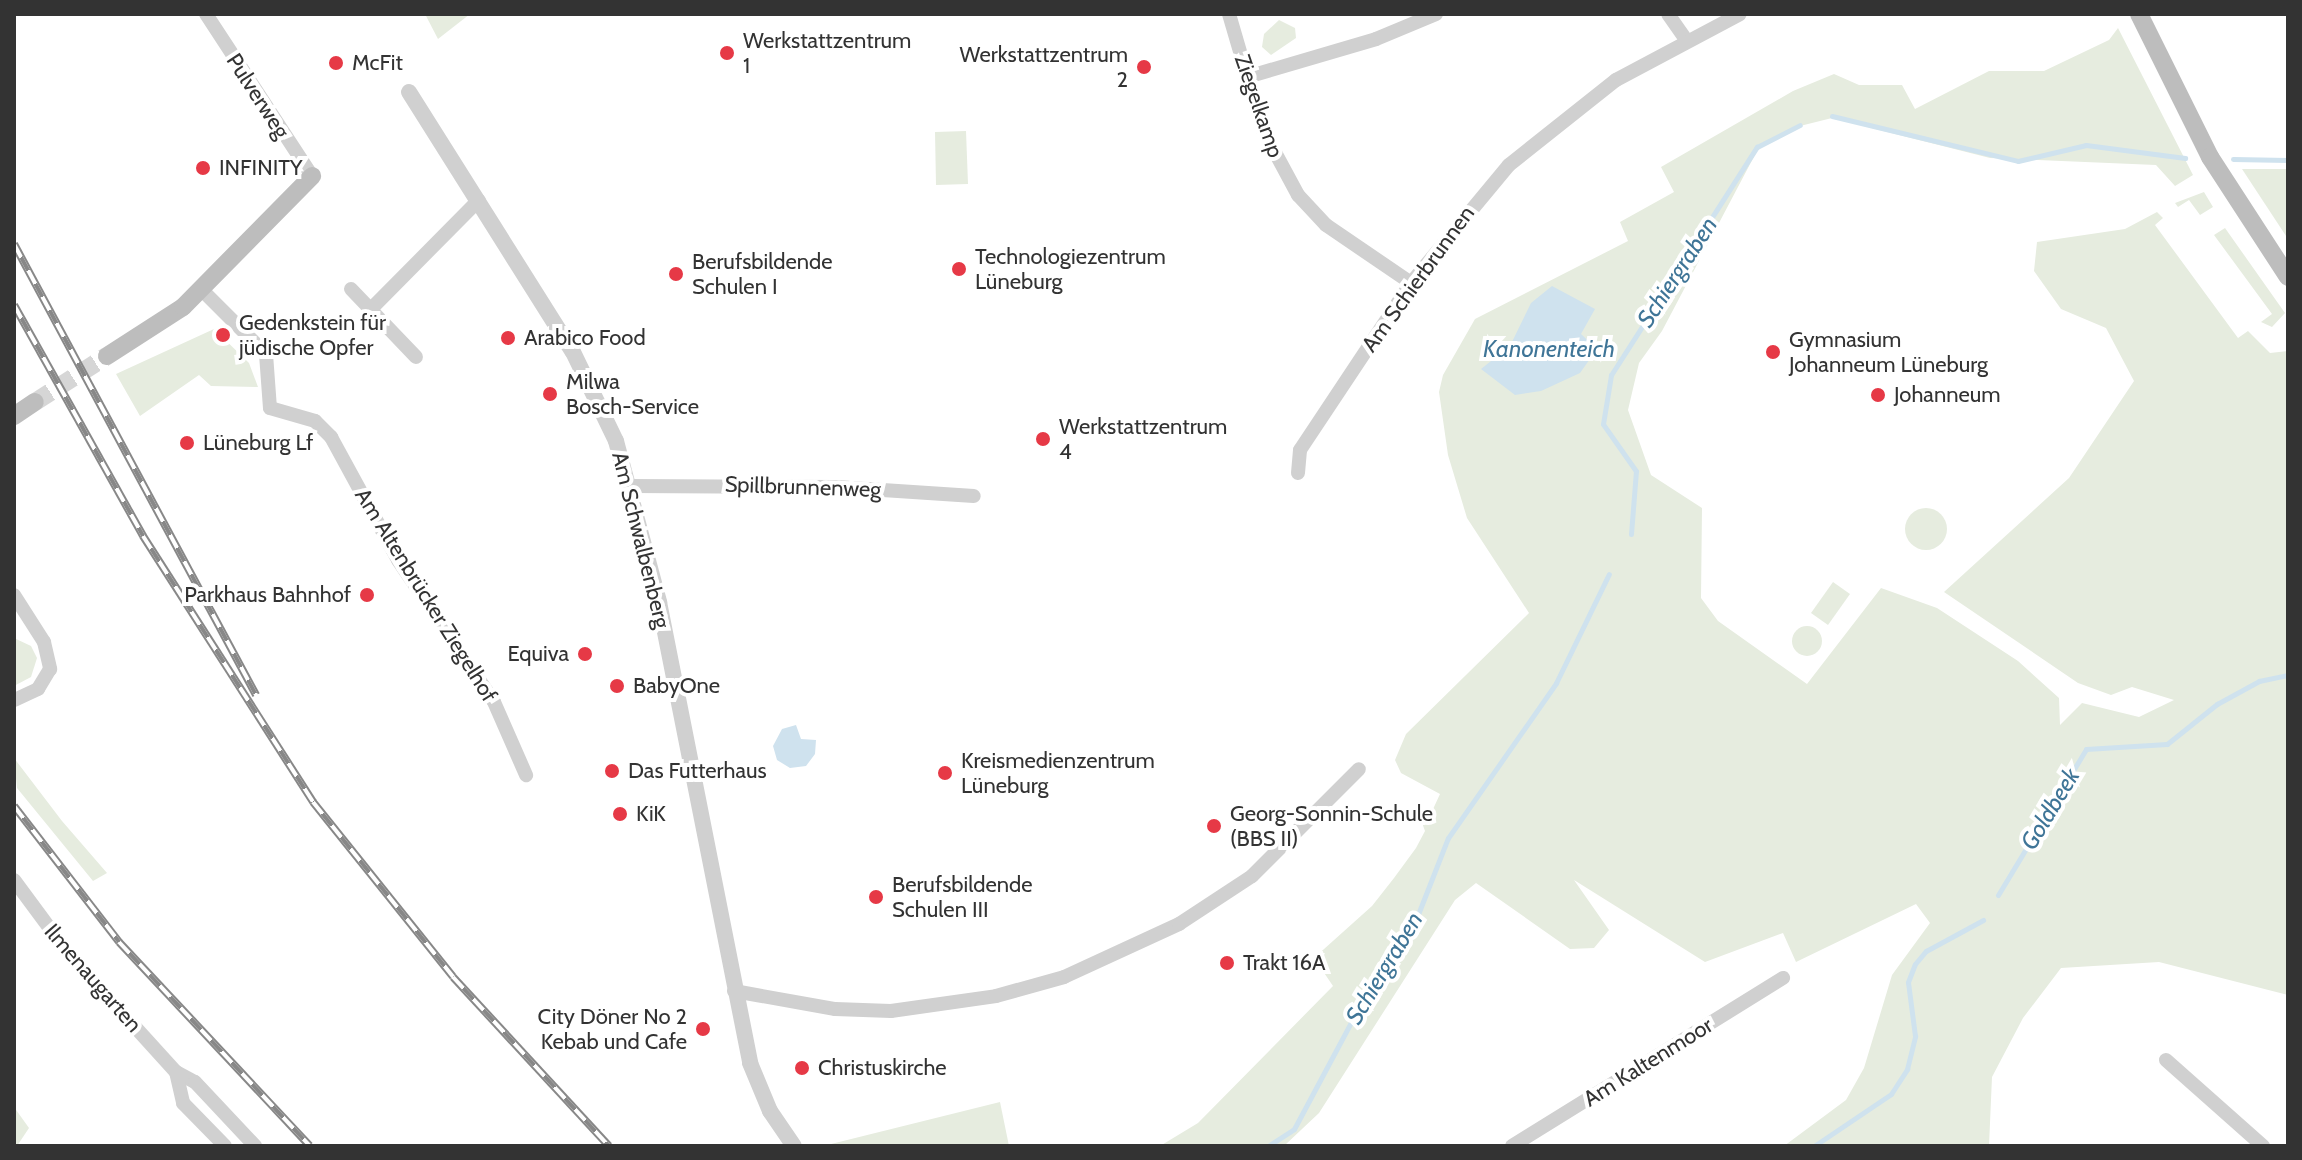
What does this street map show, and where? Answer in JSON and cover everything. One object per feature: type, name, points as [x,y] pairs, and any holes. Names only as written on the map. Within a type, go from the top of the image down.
[{"type":"main road","points":[[2139,14],[2210,157],[2288,277]]},
{"type":"main road","points":[[107,356],[202,290],[312,176]]},
{"type":"main road","points":[[14,416],[35,402]]},
{"type":"street","name":"Pulverweg","points":[[206,14],[312,176]]},
{"type":"street","name":"Ziegelkamp","points":[[1229,14],[1263,130],[1298,195],[1326,225],[1411,283]]},
{"type":"street","points":[[1247,77],[1376,39],[1436,14]]},
{"type":"street","points":[[1668,14],[1687,41]]},
{"type":"street","name":"Am Schierbrunnen","points":[[1298,473],[1300,450],[1411,283],[1461,216],[1524,150],[1591,97],[1740,14]]},
{"type":"street","name":"Am Schwalbenberg","points":[[409,92],[579,364],[631,486],[750,1063],[770,1111],[794,1146]]},
{"type":"street","points":[[371,309],[479,200]]},
{"type":"street","points":[[351,289],[416,357]]},
{"type":"street","name":"Am Altenbrücker Ziegelhof","points":[[202,290],[266,354],[270,408],[315,421],[331,437],[398,560],[494,702],[526,775]]},
{"type":"street","name":"Spillbrunnenweg","points":[[631,486],[824,487],[974,496]]},
{"type":"street","points":[[14,595],[44,642],[50,669],[38,689],[14,700]]},
{"type":"street","points":[[734,991],[879,1012],[943,1006],[1064,977],[1179,924],[1232,891],[1291,841],[1359,769]]},
{"type":"street","name":"Ilmenaugarten","points":[[14,880],[68,953],[176,1072],[195,1082],[255,1146]]},
{"type":"street","name":"Am Kaltenmoor","points":[[1512,1146],[1783,978]]},
{"type":"street","points":[[2166,1060],[2263,1146]]},
{"type":"street","name":"Ilmenaugarten","points":[[176,1072],[183,1103],[225,1146]]},
{"type":"shaded area","points":[[425,14],[470,14],[438,39]]},
{"type":"shaded area","points":[[1279,20],[1295,28],[1296,38],[1271,55],[1262,47],[1264,34]]},
{"type":"shaded area","points":[[2118,28],[2193,175],[2175,186],[2156,165],[1990,158],[1832,118],[1800,126],[1758,149],[1662,331],[1639,363],[1628,410],[1651,475],[1702,508],[1701,598],[1718,621],[1807,684],[1881,588],[1937,608],[2018,661],[2059,698],[2060,725],[2082,703],[2139,717],[2174,700],[2132,687],[2111,695],[2078,683],[1944,592],[2069,478],[2134,381],[2106,328],[2061,309],[2034,271],[2037,242],[2125,229],[2157,212],[2163,218],[2155,225],[2238,338],[2248,331],[2270,353],[2288,351],[2288,995],[2159,962],[2061,968],[2023,1018],[1992,1077],[1989,1146],[1784,1146],[1846,1100],[1864,1068],[1892,975],[1930,923],[1916,904],[1796,962],[1783,933],[1705,962],[1574,880],[1609,930],[1594,948],[1570,949],[1476,883],[1455,900],[1319,1113],[1284,1146],[1160,1146],[1198,1123],[1333,986],[1314,958],[1372,906],[1394,878],[1416,848],[1425,831],[1421,820],[1428,820],[1440,794],[1401,773],[1395,760],[1406,734],[1529,613],[1467,518],[1448,455],[1439,392],[1443,375],[1475,319],[1628,241],[1620,222],[1674,192],[1661,167],[1793,91],[1834,74],[1859,85],[1902,85],[1915,109],[1989,71],[2044,71],[2109,40]]},
{"type":"shaded area","points":[[966,131],[968,184],[936,185],[935,132]]},
{"type":"shaded area","points":[[2242,169],[2288,169],[2288,239]]},
{"type":"shaded area","points":[[2204,192],[2213,207],[2200,215],[2189,200],[2178,207],[2175,203]]},
{"type":"shaded area","points":[[2225,228],[2285,313],[2272,327],[2261,322],[2272,314],[2214,235]]},
{"type":"shaded area","points":[[214,329],[249,363],[258,387],[211,386],[199,375],[140,416],[116,374]]},
{"type":"shaded area","points":[[1926,508],[1941,514],[1947,529],[1941,544],[1926,550],[1911,544],[1905,529],[1911,514]]},
{"type":"shaded area","points":[[1833,582],[1850,594],[1828,625],[1811,613]]},
{"type":"shaded area","points":[[1807,626],[1818,630],[1822,641],[1818,652],[1807,656],[1796,652],[1792,641],[1796,630]]},
{"type":"shaded area","points":[[14,638],[31,646],[37,658],[31,677],[14,686]]},
{"type":"shaded area","points":[[14,758],[107,873],[93,881],[17,788]]},
{"type":"shaded area","points":[[1000,1102],[1009,1146],[823,1146]]},
{"type":"shaded area","points":[[14,1107],[29,1128],[17,1146],[14,1146]]},
{"type":"water","name":"Kanonenteich","points":[[1552,286],[1595,309],[1581,334],[1597,349],[1580,373],[1541,391],[1515,395],[1481,369],[1510,346],[1531,303]]},
{"type":"water","points":[[796,725],[801,739],[816,740],[815,754],[806,766],[790,768],[777,760],[773,746],[782,729]]},
{"type":"waterway","name":"Schiergraben","points":[[1832,116],[2018,161],[2086,145],[2185,158]]},
{"type":"waterway","name":"Schiergraben","points":[[1631,534],[1636,471],[1603,424],[1611,375],[1757,147],[1800,125]]},
{"type":"waterway","name":"Schiergraben","points":[[2233,159],[2288,160]]},
{"type":"waterway","name":"Schiergraben","points":[[1268,1146],[1294,1129],[1357,1011],[1415,922],[1448,838],[1556,683],[1609,574]]},
{"type":"waterway","name":"Goldbeek","points":[[1998,895],[2086,749],[2167,744],[2217,704],[2259,681],[2288,675]]},
{"type":"waterway","name":"Goldbeek","points":[[1814,1146],[1891,1094],[1907,1069],[1915,1036],[1908,982],[1915,964],[1926,951],[1983,920]]},
{"type":"tunnel","points":[[35,402],[107,356]]},
{"type":"railway","points":[[14,244],[256,695]]},
{"type":"railway","points":[[14,305],[143,536],[313,802],[453,977],[609,1146]]},
{"type":"railway","points":[[14,806],[119,942],[310,1146]]},
{"type":"place","name":"Werkstattzentrum 1","points":[[727,53]]},
{"type":"place","name":"McFit","points":[[336,63]]},
{"type":"place","name":"Werkstattzentrum 2","points":[[1144,67]]},
{"type":"place","name":"INFINITY","points":[[203,168]]},
{"type":"place","name":"Technologiezentrum Lüneburg","points":[[959,269]]},
{"type":"place","name":"Berufsbildende Schulen I","points":[[676,274]]},
{"type":"place","name":"Gedenkstein für jüdische Opfer","points":[[223,335]]},
{"type":"place","name":"Arabico Food","points":[[508,338]]},
{"type":"place","name":"Gymnasium Johanneum Lüneburg","points":[[1773,352]]},
{"type":"place","name":"Milwa Bosch-Service","points":[[550,394]]},
{"type":"place","name":"Johanneum","points":[[1878,395]]},
{"type":"place","name":"Werkstattzentrum 4","points":[[1043,439]]},
{"type":"place","name":"Lüneburg Lf","points":[[187,443]]},
{"type":"place","name":"Parkhaus Bahnhof","points":[[367,595]]},
{"type":"place","name":"Equiva","points":[[585,654]]},
{"type":"place","name":"BabyOne","points":[[617,686]]},
{"type":"place","name":"Das Futterhaus","points":[[612,771]]},
{"type":"place","name":"Kreismedienzentrum Lüneburg","points":[[945,773]]},
{"type":"place","name":"KiK","points":[[620,814]]},
{"type":"place","name":"Georg-Sonnin-Schule (BBS II)","points":[[1214,826]]},
{"type":"place","name":"Berufsbildende Schulen III","points":[[876,897]]},
{"type":"place","name":"Trakt 16A","points":[[1227,963]]},
{"type":"place","name":"City Döner No 2 Kebab und Cafe","points":[[703,1029]]},
{"type":"place","name":"Christuskirche","points":[[802,1068]]}]
